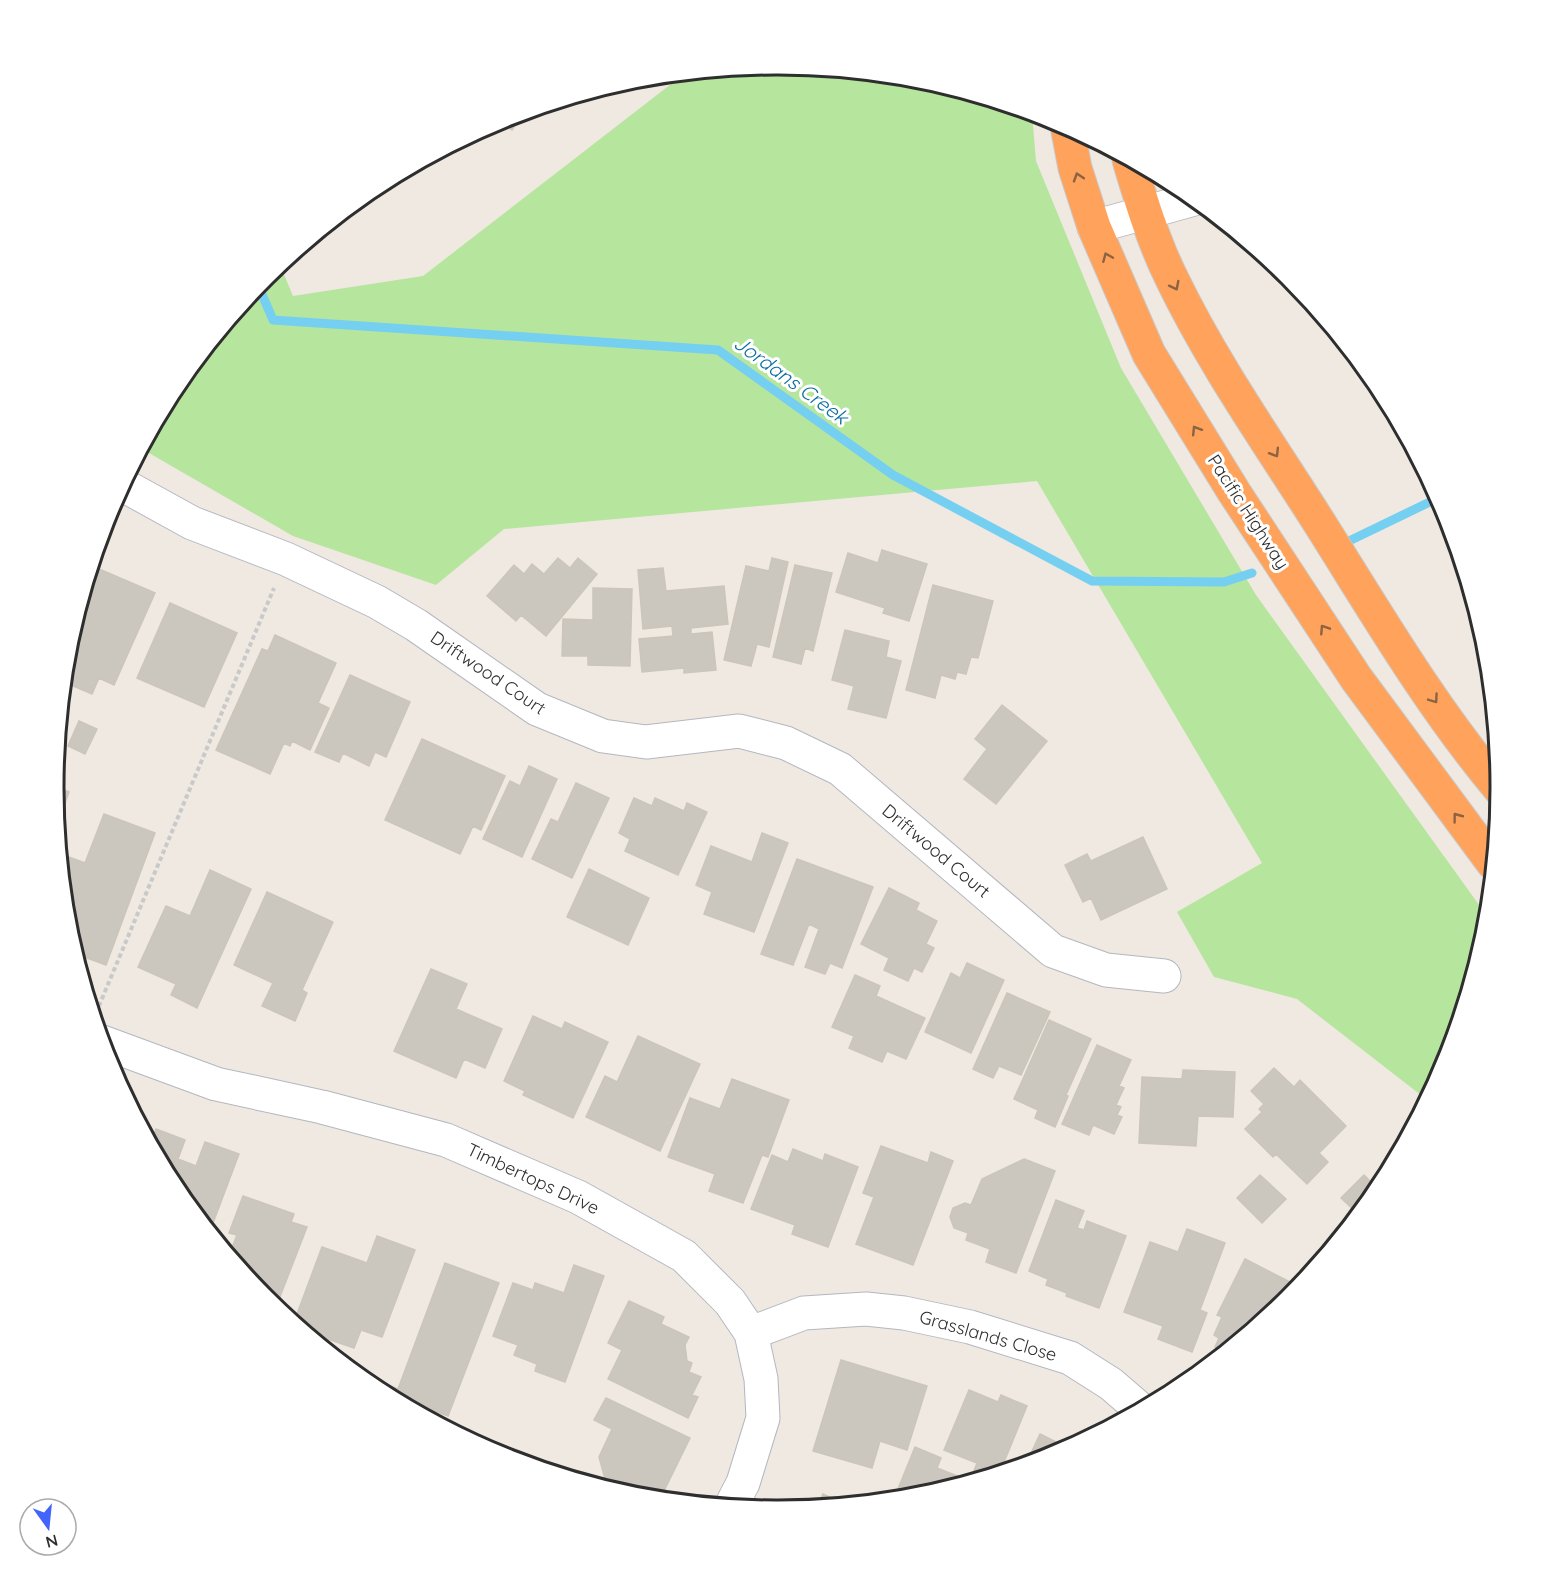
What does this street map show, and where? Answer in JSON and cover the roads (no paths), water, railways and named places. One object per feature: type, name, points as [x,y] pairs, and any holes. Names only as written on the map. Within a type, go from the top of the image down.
[{"type":"highway","name":"Pacific Highway","points":[[1069,138],[1075,168],[1094,227],[1149,354],[1234,492],[1356,678],[1486,855]]},
{"type":"highway","points":[[1132,169],[1145,212],[1171,278],[1203,339],[1400,652],[1490,776]]},
{"type":"street","points":[[1094,227],[1183,202]]},
{"type":"street","name":"Driftwood Court","points":[[130,489],[192,523],[286,560],[377,602],[416,625],[537,709],[603,736],[646,742],[739,731],[795,747],[840,769],[1053,951],[1106,970],[1164,976]]},
{"type":"street","name":"Timbertops Drive","points":[[114,1046],[216,1084],[322,1107],[446,1140],[578,1197],[684,1256],[730,1302],[751,1333],[761,1379],[763,1418],[743,1483],[735,1498]]},
{"type":"street","name":"Grasslands Close","points":[[751,1333],[804,1314],[866,1309],[904,1313],[970,1327],[1070,1358],[1111,1384],[1134,1404]]},
{"type":"waterway","name":"Jordans Creek","points":[[262,295],[273,320],[718,350],[893,475],[1092,581],[1224,582],[1252,573]]},
{"type":"waterway","name":"Jordans Creek","points":[[1347,542],[1429,502]]}]
